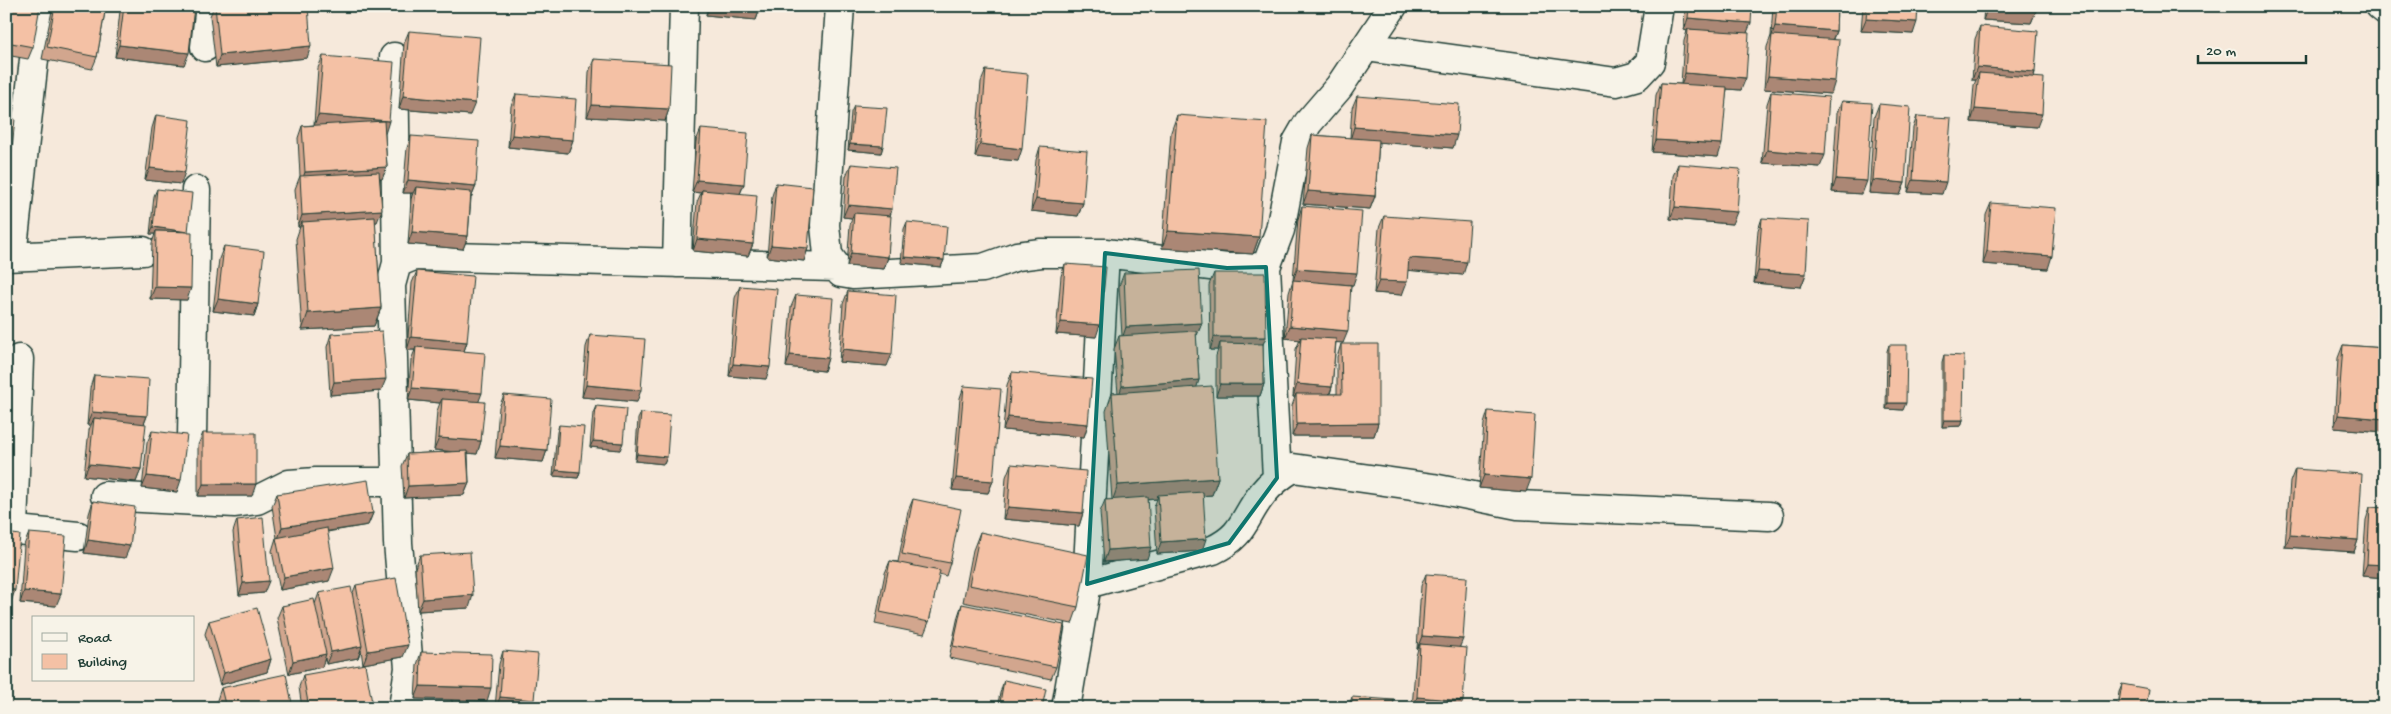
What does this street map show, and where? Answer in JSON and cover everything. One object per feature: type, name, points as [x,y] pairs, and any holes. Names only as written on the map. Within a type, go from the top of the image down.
[{"type":"street","points":[[40,6],[9,256],[143,251]]},
{"type":"street","points":[[205,47],[210,6]]},
{"type":"street","points":[[678,263],[684,6]]},
{"type":"street","points":[[840,6],[826,226],[828,255],[841,273],[853,275],[983,268],[1017,256],[1105,253],[1227,268],[1266,267]]},
{"type":"street","points":[[1277,478],[1266,267],[1280,230],[1298,142],[1308,123],[1339,87],[1393,6]]},
{"type":"street","points":[[1366,47],[1616,82],[1638,76],[1650,62],[1659,6]]},
{"type":"street","points":[[2380,6],[2385,10]]},
{"type":"street","points":[[394,57],[397,263],[391,285],[398,543],[409,668],[404,701],[439,708]]},
{"type":"street","points":[[191,500],[196,190]]},
{"type":"street","points":[[1066,708],[1087,584],[1105,253]]},
{"type":"street","points":[[397,263],[414,256],[835,266]]},
{"type":"street","points":[[19,359],[9,529],[78,536]]},
{"type":"street","points":[[1087,584],[1213,550],[1229,543],[1241,530],[1262,494],[1277,478],[1293,468],[1433,488],[1518,505],[1769,516]]},
{"type":"street","points":[[106,496],[235,503],[257,500],[289,484],[307,482],[396,482]]},
{"type":"highlighted area","points":[[1105,253],[1227,268],[1266,267],[1277,478],[1229,543],[1087,584]]},
{"type":"building","points":[[6,6],[40,6],[33,47],[6,42]]},
{"type":"building","points":[[55,6],[106,6],[97,57],[47,47]]},
{"type":"building","points":[[124,6],[194,7],[189,53],[119,45]]},
{"type":"building","points":[[215,6],[308,6],[311,46],[220,55]]},
{"type":"building","points":[[744,6],[761,6],[760,8]]},
{"type":"building","points":[[1689,6],[1752,6],[1751,23],[1688,18]]},
{"type":"building","points":[[1777,6],[1837,6],[1836,31],[1775,26]]},
{"type":"building","points":[[1867,6],[1918,6],[1917,22],[1866,19]]},
{"type":"building","points":[[2036,6],[2036,11],[1988,7]]},
{"type":"building","points":[[1980,26],[2038,31],[2035,72],[1977,67]]},
{"type":"building","points":[[1688,29],[1749,33],[1746,78],[1685,73]]},
{"type":"building","points":[[409,31],[480,37],[475,103],[403,96]]},
{"type":"building","points":[[1772,35],[1839,40],[1835,81],[1768,76]]},
{"type":"building","points":[[323,56],[394,62],[389,121],[318,115]]},
{"type":"building","points":[[594,59],[671,64],[669,109],[592,105]]},
{"type":"building","points":[[986,70],[1028,74],[1022,149],[980,144]]},
{"type":"building","points":[[1979,73],[2044,78],[2042,114],[1975,109]]},
{"type":"building","points":[[1661,83],[1727,87],[1722,144],[1656,140]]},
{"type":"building","points":[[1771,92],[1829,97],[1825,155],[1767,150]]},
{"type":"building","points":[[516,94],[576,99],[573,140],[512,135]]},
{"type":"building","points":[[1357,96],[1459,104],[1457,135],[1354,127]]},
{"type":"building","points":[[1842,101],[1872,103],[1867,181],[1836,179]]},
{"type":"building","points":[[1879,104],[1910,107],[1905,183],[1873,180]]},
{"type":"building","points":[[854,106],[887,108],[883,146],[850,144]]},
{"type":"building","points":[[156,115],[191,120],[185,172],[150,168]]},
{"type":"building","points":[[1177,115],[1267,122],[1259,237],[1168,231]]},
{"type":"building","points":[[1917,116],[1951,118],[1946,182],[1913,180]]},
{"type":"building","points":[[6,118],[15,119],[9,177],[6,177]]},
{"type":"building","points":[[384,121],[387,167],[305,172],[302,126]]},
{"type":"building","points":[[701,129],[748,133],[744,184],[697,180]]},
{"type":"building","points":[[1312,135],[1379,140],[1375,196],[1308,191]]},
{"type":"building","points":[[411,136],[479,141],[476,186],[408,180]]},
{"type":"building","points":[[1040,147],[1087,151],[1083,203],[1036,199]]},
{"type":"building","points":[[851,164],[896,168],[892,209],[848,205]]},
{"type":"building","points":[[1678,164],[1740,169],[1737,212],[1675,207]]},
{"type":"building","points":[[379,172],[382,210],[302,215],[300,176]]},
{"type":"building","points":[[776,183],[813,187],[808,248],[771,245]]},
{"type":"building","points":[[6,186],[12,187],[8,222],[6,222]]},
{"type":"building","points":[[416,187],[471,192],[468,236],[412,232]]},
{"type":"building","points":[[157,189],[192,193],[188,232],[153,227]]},
{"type":"building","points":[[702,190],[757,195],[753,244],[697,239]]},
{"type":"building","points":[[1991,203],[2056,208],[2052,256],[1987,251]]},
{"type":"building","points":[[1302,206],[1362,211],[1357,273],[1297,269]]},
{"type":"building","points":[[854,213],[891,216],[888,257],[851,253]]},
{"type":"building","points":[[1384,216],[1470,222],[1467,262],[1409,258],[1407,282],[1379,281]]},
{"type":"building","points":[[375,217],[381,308],[308,313],[302,222]]},
{"type":"building","points":[[1762,218],[1809,221],[1806,274],[1758,271]]},
{"type":"building","points":[[907,222],[947,226],[944,260],[904,257]]},
{"type":"building","points":[[156,231],[192,232],[191,288],[155,287]]},
{"type":"building","points":[[224,246],[264,251],[258,304],[218,299]]},
{"type":"building","points":[[1065,264],[1106,267],[1100,325],[1061,322]]},
{"type":"building","points":[[1199,270],[1202,323],[1126,327],[1124,273]]},
{"type":"building","points":[[417,271],[473,276],[467,342],[411,337]]},
{"type":"building","points":[[1214,273],[1265,273],[1266,337],[1214,337]]},
{"type":"building","points":[[1293,280],[1351,285],[1348,331],[1290,326]]},
{"type":"building","points":[[740,286],[777,289],[770,367],[733,364]]},
{"type":"building","points":[[848,291],[896,295],[892,354],[843,349]]},
{"type":"building","points":[[796,295],[833,298],[828,358],[790,355]]},
{"type":"building","points":[[382,331],[386,379],[334,382],[331,334]]},
{"type":"building","points":[[1196,331],[1199,380],[1122,386],[1119,336]]},
{"type":"building","points":[[590,335],[645,339],[641,390],[586,385]]},
{"type":"building","points":[[1301,337],[1336,339],[1332,387],[1297,384]]},
{"type":"building","points":[[1220,343],[1263,344],[1264,384],[1220,384]]},
{"type":"building","points":[[1341,344],[1378,344],[1378,423],[1297,424],[1296,394],[1342,394]]},
{"type":"building","points":[[1889,345],[1907,345],[1906,403],[1888,403]]},
{"type":"building","points":[[2343,345],[2385,348],[2385,419],[2338,415]]},
{"type":"building","points":[[416,347],[485,353],[482,393],[412,388]]},
{"type":"building","points":[[1944,355],[1964,356],[1963,420],[1944,420]]},
{"type":"building","points":[[1012,372],[1092,379],[1088,424],[1008,417]]},
{"type":"building","points":[[94,375],[149,379],[147,416],[92,412]]},
{"type":"building","points":[[964,386],[1001,389],[993,481],[956,478]]},
{"type":"building","points":[[1212,386],[1218,478],[1118,485],[1112,393]]},
{"type":"building","points":[[504,395],[551,399],[547,450],[500,446]]},
{"type":"building","points":[[442,399],[485,402],[481,441],[439,438]]},
{"type":"building","points":[[596,406],[626,409],[623,443],[593,441]]},
{"type":"building","points":[[1488,411],[1535,415],[1531,479],[1484,475]]},
{"type":"building","points":[[641,413],[670,415],[667,457],[637,454]]},
{"type":"building","points":[[94,418],[146,424],[141,469],[89,464]]},
{"type":"building","points":[[559,425],[584,427],[580,472],[556,470]]},
{"type":"building","points":[[152,431],[187,435],[181,480],[147,476]]},
{"type":"building","points":[[203,433],[256,433],[256,484],[203,484]]},
{"type":"building","points":[[467,451],[469,483],[408,486],[407,454]]},
{"type":"building","points":[[1011,464],[1086,471],[1083,513],[1008,507]]},
{"type":"building","points":[[2295,469],[2362,474],[2358,540],[2290,535]]},
{"type":"building","points":[[368,480],[373,513],[282,527],[277,494]]},
{"type":"building","points":[[1203,492],[1206,539],[1161,542],[1158,495]]},
{"type":"building","points":[[1148,497],[1151,547],[1108,550],[1105,500]]},
{"type":"building","points":[[913,499],[961,509],[950,563],[902,554]]},
{"type":"building","points":[[93,501],[135,507],[130,546],[88,540]]},
{"type":"building","points":[[2370,507],[2385,508],[2385,565],[2367,564]]},
{"type":"building","points":[[263,517],[269,581],[243,583],[237,520]]},
{"type":"building","points":[[327,528],[334,568],[284,577],[276,538]]},
{"type":"building","points":[[980,532],[1088,555],[1078,607],[969,585]]},
{"type":"building","points":[[6,533],[20,535],[15,590],[6,589]]},
{"type":"building","points":[[29,533],[66,536],[61,594],[24,591]]},
{"type":"building","points":[[470,552],[473,595],[423,599],[420,555]]},
{"type":"building","points":[[890,561],[940,571],[929,622],[880,612]]},
{"type":"building","points":[[1426,574],[1467,577],[1463,639],[1422,636]]},
{"type":"building","points":[[396,578],[408,645],[368,651],[356,585]]},
{"type":"building","points":[[351,587],[362,646],[331,652],[319,593]]},
{"type":"building","points":[[314,599],[326,654],[293,661],[282,606]]},
{"type":"building","points":[[962,604],[1064,625],[1056,667],[953,646]]},
{"type":"building","points":[[257,608],[271,659],[224,673],[209,621]]},
{"type":"building","points":[[1420,644],[1467,648],[1463,701],[1417,697]]},
{"type":"building","points":[[503,651],[538,654],[534,700],[500,697]]},
{"type":"building","points":[[421,652],[492,654],[491,688],[420,686]]},
{"type":"building","points":[[365,664],[373,708],[309,708],[303,675]]},
{"type":"building","points":[[286,674],[293,708],[226,708],[221,688]]},
{"type":"building","points":[[1004,680],[1046,689],[1042,708],[999,708]]},
{"type":"building","points":[[2122,684],[2149,689],[2146,708],[2118,708]]},
{"type":"building","points":[[1352,697],[1394,700],[1393,708],[1352,708]]},
{"type":"building","points":[[1107,700],[1141,708],[1106,708]]},
{"type":"building","points":[[688,704],[706,708],[688,708]]}]
